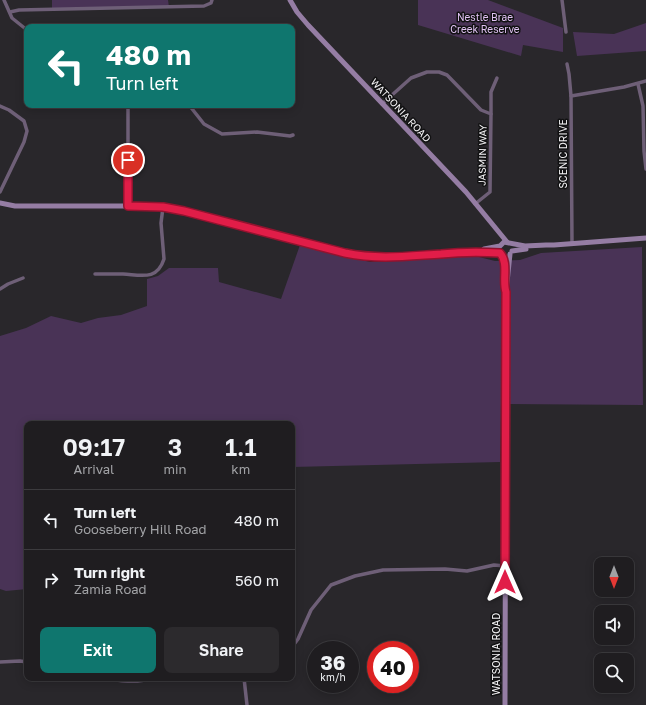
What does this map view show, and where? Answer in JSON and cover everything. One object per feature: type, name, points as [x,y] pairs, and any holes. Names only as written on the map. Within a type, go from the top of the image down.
[{"type":"street","points":[[4,0],[12,18],[24,28]]},
{"type":"street","points":[[10,12],[19,10],[204,6],[211,3],[212,0]]},
{"type":"street","name":"WATSONIA ROAD","points":[[290,0],[297,12],[308,25],[466,192],[509,243],[511,253],[506,292],[505,705]]},
{"type":"street","points":[[562,0],[566,32]]},
{"type":"street","name":"SCENIC DRIVE","points":[[567,64],[571,96],[572,244]]},
{"type":"street","name":"JASMIN WAY","points":[[382,104],[411,78],[427,72],[439,72],[447,75],[481,110],[491,114],[490,192],[475,204]]},
{"type":"street","points":[[491,114],[491,92],[497,78]]},
{"type":"street","points":[[571,96],[638,84],[646,81]]},
{"type":"street","points":[[638,84],[643,106],[646,169]]},
{"type":"street","points":[[0,106],[9,110],[24,122],[27,131],[24,142],[0,192]]},
{"type":"street","points":[[128,108],[128,206]]},
{"type":"street","points":[[191,108],[204,124],[222,134],[257,132],[290,136],[293,135]]},
{"type":"street","points":[[0,203],[15,206],[163,207],[184,211],[357,256],[382,258],[443,254],[501,254],[506,256],[528,248],[547,248],[554,245]]},
{"type":"street","points":[[94,274],[125,274],[144,276],[152,274],[157,270],[164,259],[161,223],[163,207]]},
{"type":"street","points":[[499,233],[500,246]]},
{"type":"street","points":[[443,254],[490,249],[509,243],[525,246],[554,245],[646,238]]},
{"type":"street","name":"WATSONIA ROAD","points":[[500,246],[505,265],[504,282],[506,292]]},
{"type":"street","points":[[0,289],[23,278]]},
{"type":"street","points":[[295,643],[311,610],[331,585],[355,576],[383,570],[445,569],[468,571],[494,565],[505,566]]},
{"type":"street","points":[[0,662],[24,662]]},
{"type":"street","points":[[117,681],[144,681]]},
{"type":"street","points":[[244,681],[247,705]]},
{"type":"green space","points":[[52,0],[168,0],[169,7],[52,9]]},
{"type":"green space","name":"Nestle Brae Creek Reserve","points":[[418,0],[488,0],[563,28],[563,52],[523,45],[521,56],[418,25]]},
{"type":"green space","points":[[646,23],[646,51],[577,56],[573,32],[614,34]]},
{"type":"green space","points":[[300,245],[370,262],[475,256],[495,261],[520,260],[541,253],[642,247],[643,405],[501,404],[500,462],[295,467],[295,421],[24,421],[24,589],[6,591],[0,589],[0,336],[26,328],[51,316],[81,323],[98,318],[121,315],[147,306],[147,279],[158,276],[169,268],[218,268],[219,282],[281,299]]},
{"type":"route","points":[[128,160],[128,206],[163,207],[175,209],[357,256],[387,258],[484,252],[502,254],[505,265],[504,282],[506,292],[505,582]]}]
